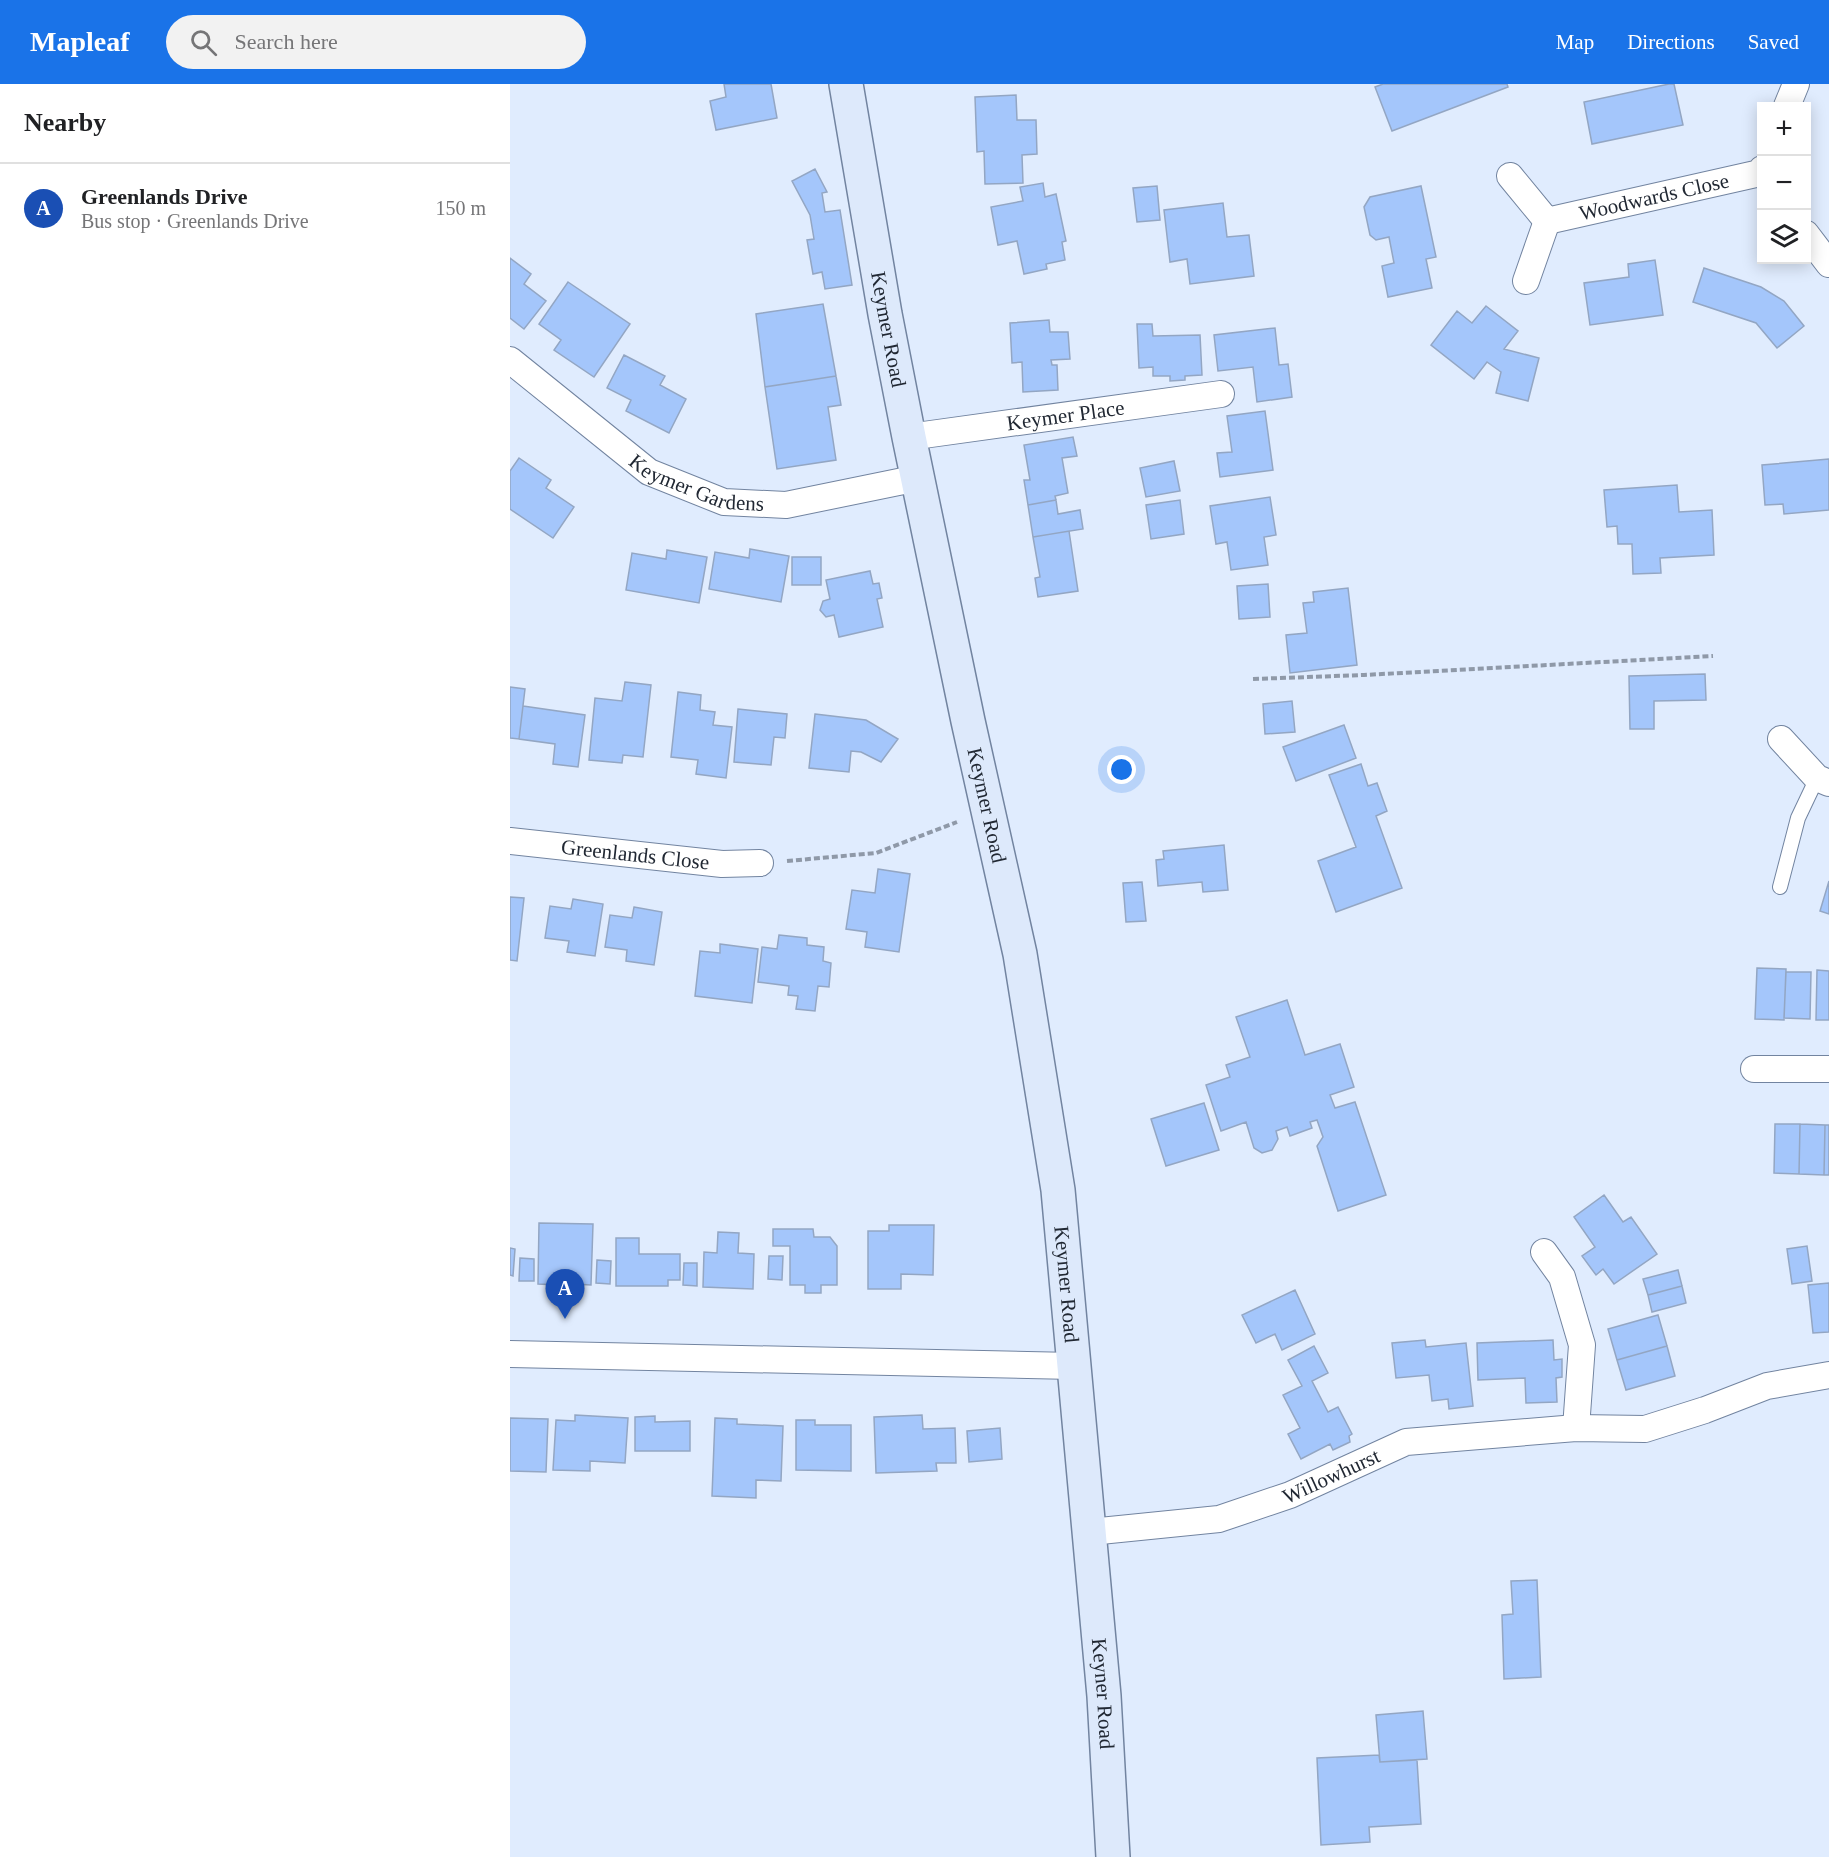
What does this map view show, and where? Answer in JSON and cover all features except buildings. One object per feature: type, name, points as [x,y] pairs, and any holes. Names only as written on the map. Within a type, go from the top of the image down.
[{"type":"street","name":"Keymer Road","points":[[846,84],[885,314],[909,437],[968,721],[1020,954],[1056,1178],[1090,1532]]},
{"type":"street","points":[[1789,102],[1796,84]]},
{"type":"street","name":"Woodwards Close","points":[[1547,221],[1757,173]]},
{"type":"street","points":[[1510,176],[1547,221],[1526,281]]},
{"type":"street","points":[[1811,241],[1829,264]]},
{"type":"street","name":"Keymer Gardens","points":[[510,360],[649,472],[724,502],[786,505],[918,478]]},
{"type":"street","name":"Keymer Place","points":[[909,437],[1221,394]]},
{"type":"street","points":[[1781,739],[1823,780]]},
{"type":"street","name":"Greenlands Close","points":[[510,841],[723,864],[760,863]]},
{"type":"street","points":[[1754,1069],[1829,1069]]},
{"type":"street","points":[[1544,1252],[1562,1277],[1582,1345],[1575,1428]]},
{"type":"street","points":[[510,1354],[1074,1365]]},
{"type":"street","name":"Willowhurst","points":[[1090,1532],[1219,1519],[1290,1495],[1406,1442],[1575,1428],[1646,1429],[1706,1410],[1767,1386],[1829,1375]]},
{"type":"street","name":"Keyner Road","points":[[1090,1532],[1104,1696],[1113,1857]]},
{"type":"lane","points":[[1780,887],[1798,818],[1823,780]]},
{"type":"path","points":[[1253,679],[1713,656]]},
{"type":"path","points":[[760,863],[876,853],[988,809]]},
{"type":"place","name":"Greenlands Drive","points":[[565,1319]]}]
